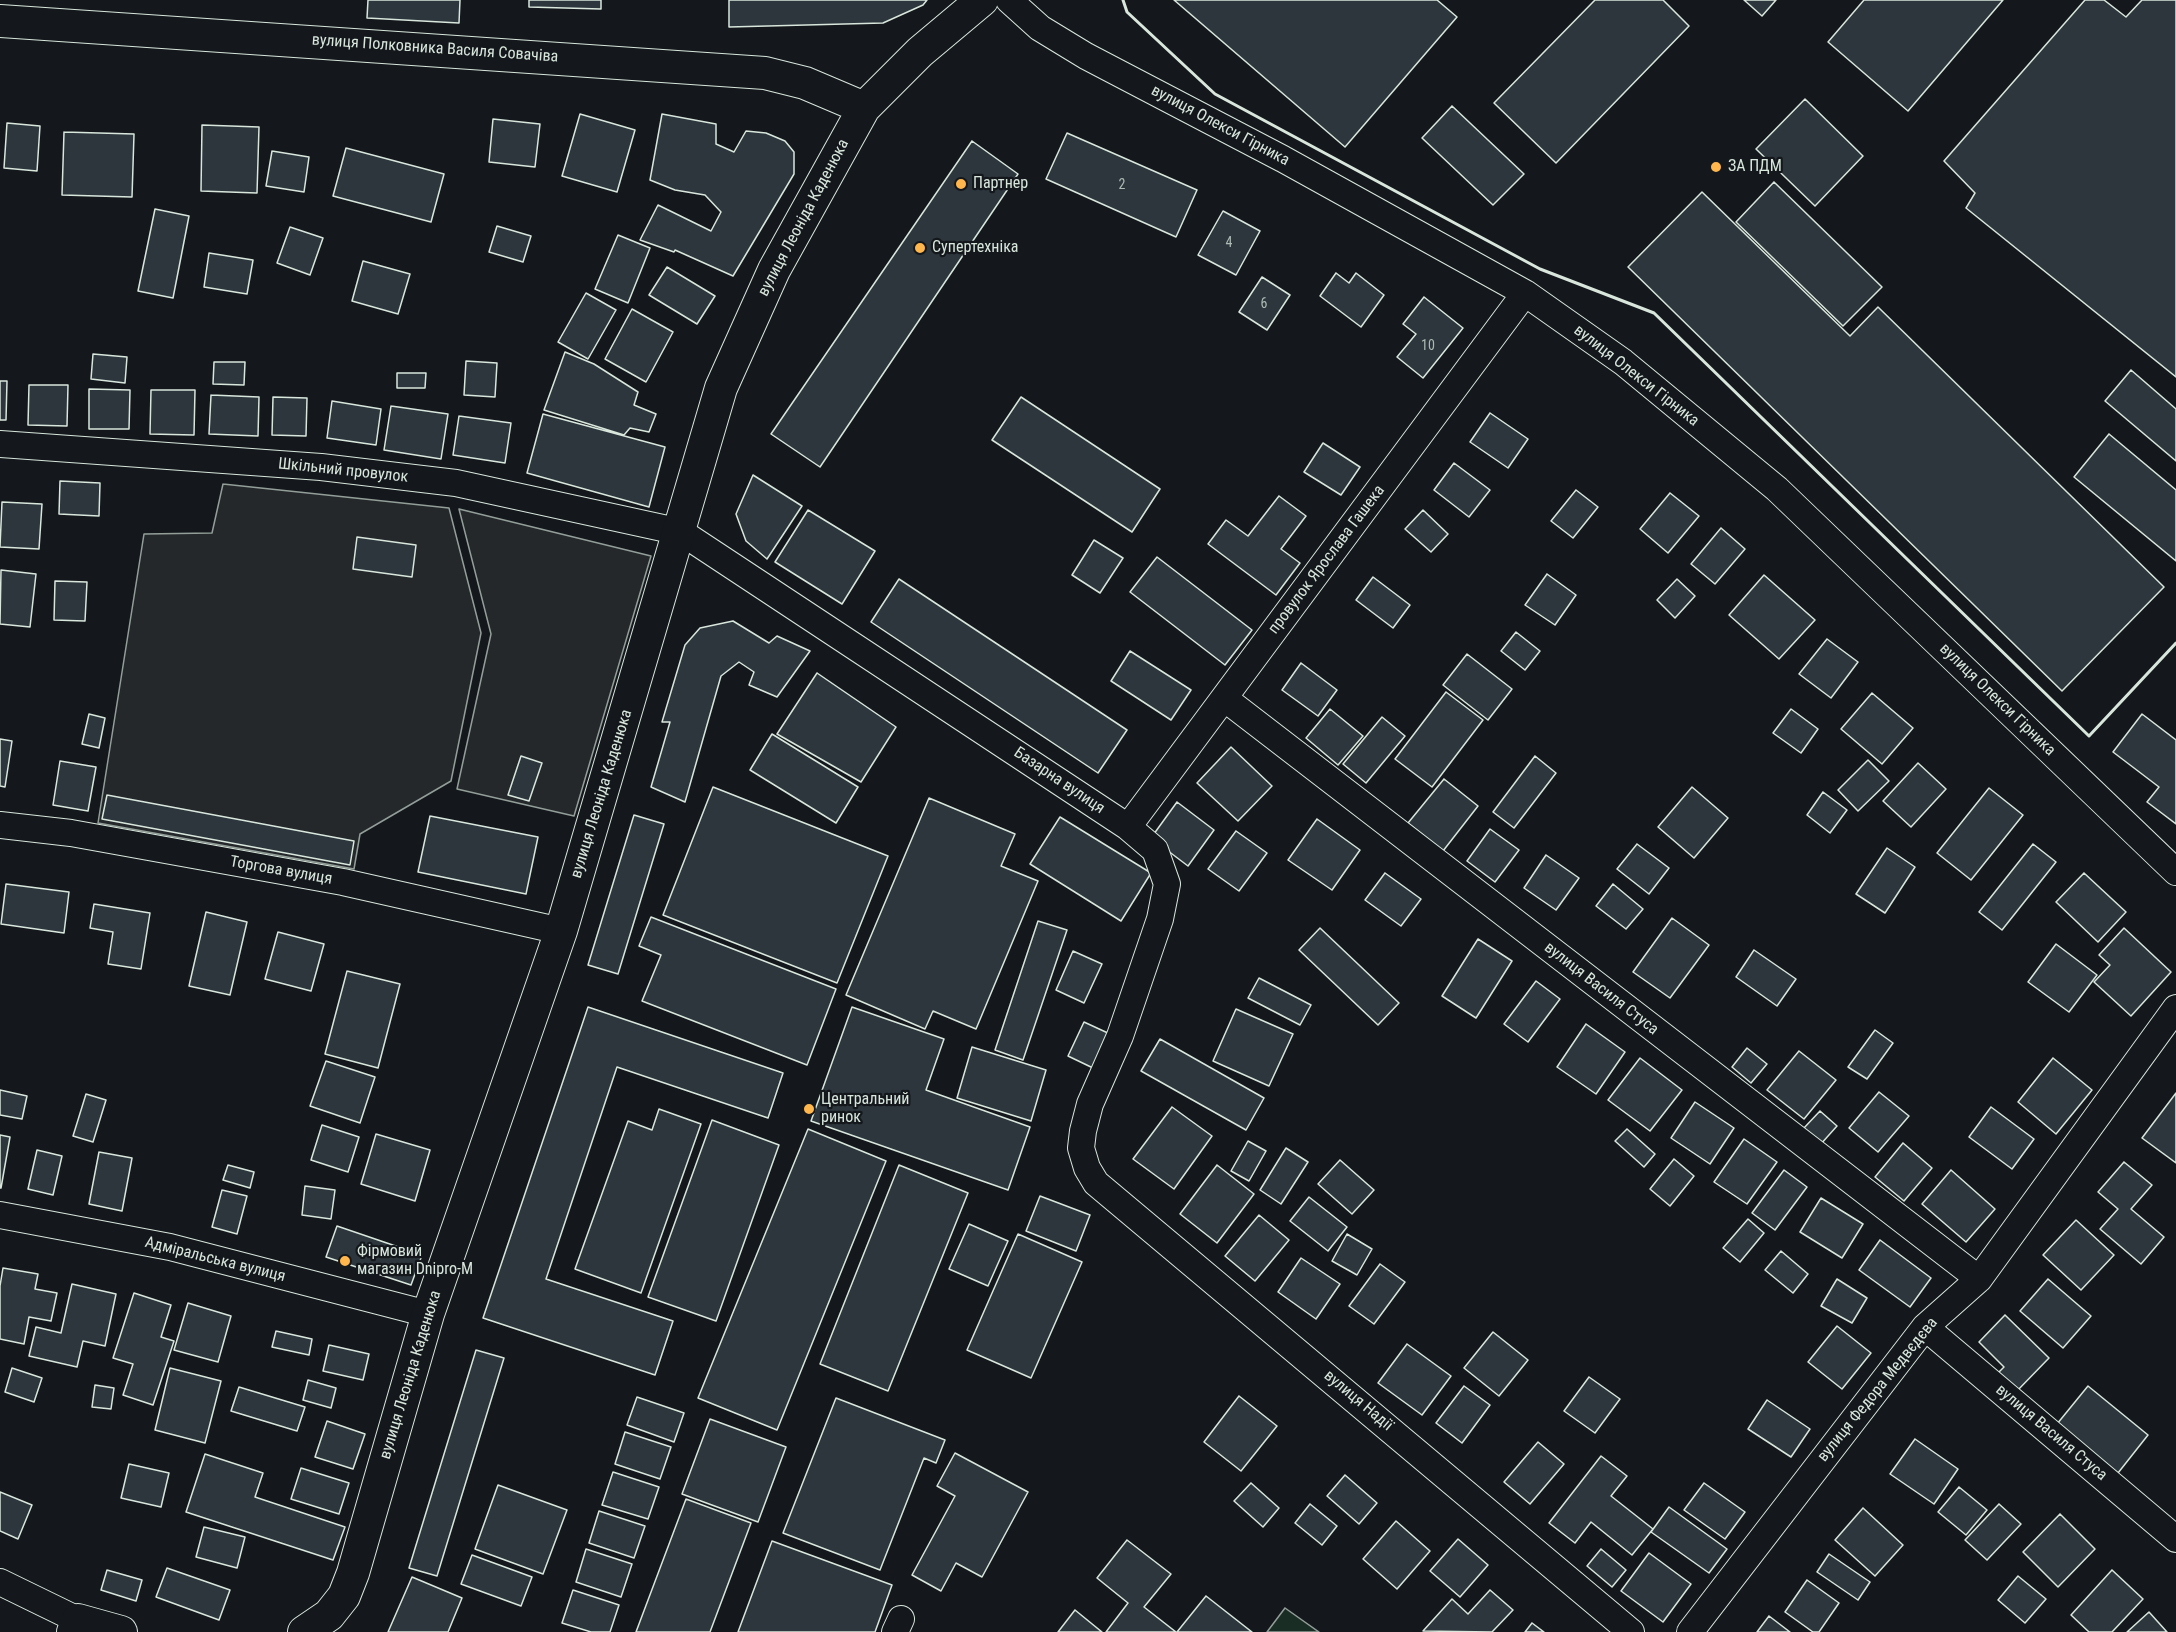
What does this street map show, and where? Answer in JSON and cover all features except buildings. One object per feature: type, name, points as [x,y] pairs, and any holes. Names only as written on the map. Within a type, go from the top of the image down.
[{"type":"street","name":"вулиця Леоніда Каденюка","points":[[304,1632],[329,1615],[344,1596],[353,1574],[428,1314],[561,931],[681,532],[721,388],[774,270],[864,108],[920,52],[982,0]]},
{"type":"street","name":"вулиця Олекси Гірника","points":[[1009,0],[1040,28],[1086,56],[1283,159],[1525,293],[1623,362],[1777,489],[2176,872]]},
{"type":"street","name":"вулиця Полковника Василя Совачіва","points":[[0,21],[765,73],[805,83],[864,108]]},
{"type":"street","name":"провулок Ярослава Гашека","points":[[1128,827],[1525,293]]},
{"type":"street","name":"Шкільний провулок","points":[[0,444],[321,467],[444,482],[681,532]]},
{"type":"street","name":"Базарна вулиця","points":[[681,532],[1128,827],[1155,850],[1167,884],[1160,919],[1120,1036],[1090,1104],[1081,1148],[1087,1167]]},
{"type":"street","name":"вулиця Василя Стуса","points":[[1224,698],[1979,1280]]},
{"type":"street","name":"Торгова вулиця","points":[[0,825],[71,833],[343,882],[561,931]]},
{"type":"street","name":"вулиця Федора Медвєдєва","points":[[1690,1632],[1925,1327],[1979,1280],[2176,1008]]},
{"type":"street","name":"вулиця Надії","points":[[1087,1167],[1096,1183],[1631,1632]]},
{"type":"street","name":"Адміральська вулиця","points":[[0,1215],[170,1247],[428,1314]]},
{"type":"street","name":"вулиця Василя Стуса","points":[[1925,1327],[2176,1539]]},
{"type":"street","points":[[0,1582],[76,1626],[121,1632]]},
{"type":"green space","points":[[1285,1608],[1319,1632],[1267,1632]]},
{"type":"shaded area","points":[[223,484],[449,508],[481,633],[451,781],[360,834],[354,869],[98,823],[144,534],[212,533]]},
{"type":"shaded area","points":[[459,509],[651,556],[574,816],[457,789],[491,634]]},
{"type":"wall","points":[[1123,0],[1127,12],[1215,94],[1540,269],[1654,313],[2089,736],[2176,643]]},
{"type":"place","name":"ЗА ПДМ","points":[[1716,167]]},
{"type":"place","name":"Партнер","points":[[961,184]]},
{"type":"place","name":"Супертехніка","points":[[920,248]]},
{"type":"place","name":"Центральний ринок","points":[[809,1109]]},
{"type":"place","name":"Фірмовий магазин Dnipro-M","points":[[345,1261]]}]
